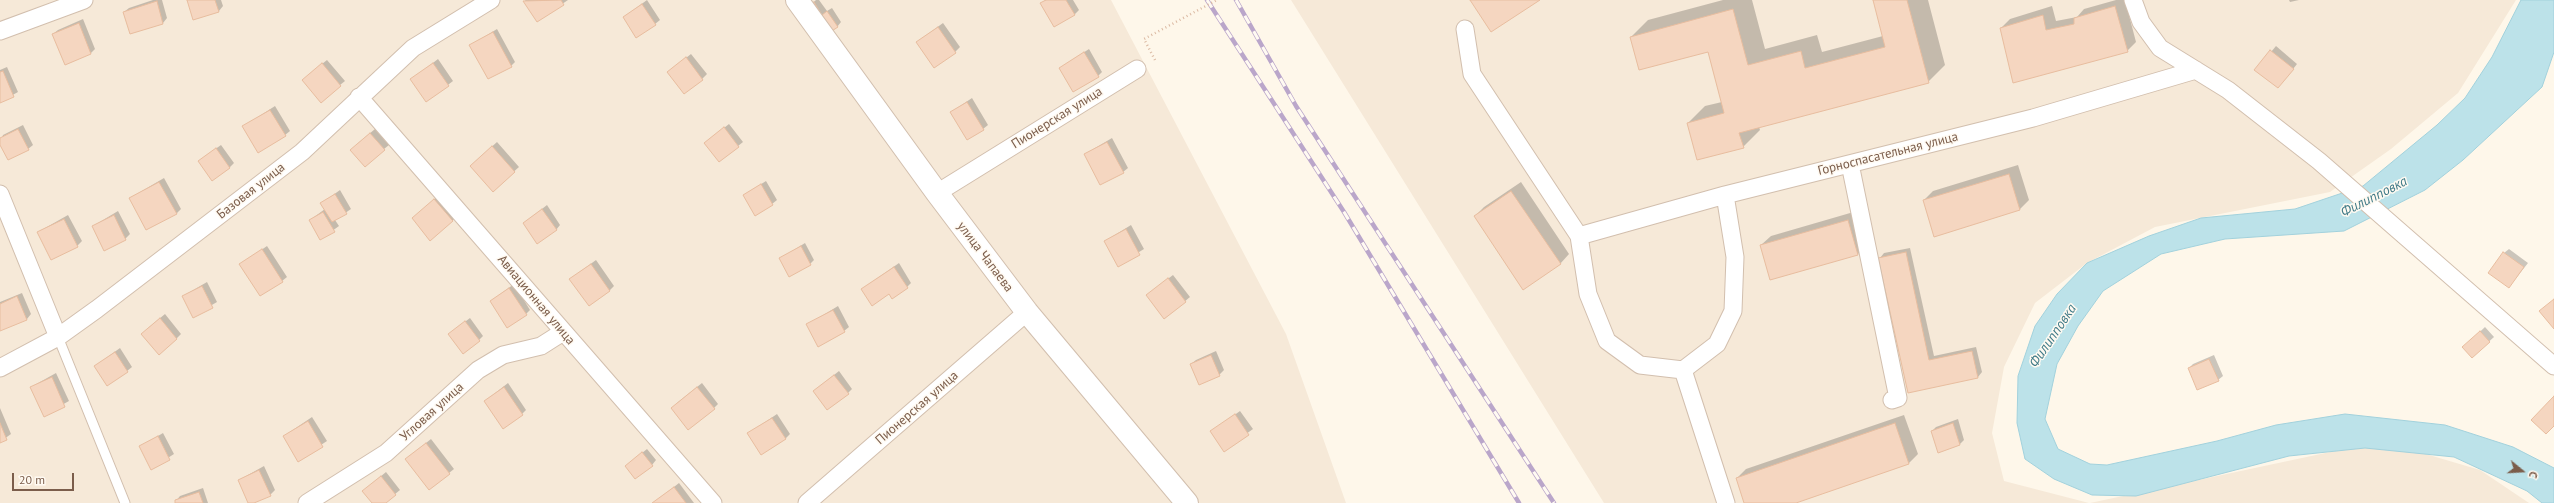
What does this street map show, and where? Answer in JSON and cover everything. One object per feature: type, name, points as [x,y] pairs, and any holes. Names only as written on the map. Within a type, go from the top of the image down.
[{"type":"street","points":[[0,31],[84,0]]},
{"type":"street","name":"Базовая улица","points":[[0,368],[58,336],[98,309],[302,152],[413,48],[491,0]]},
{"type":"street","name":"улица Чапаева","points":[[797,0],[937,193],[1027,312],[1187,503]]},
{"type":"street","points":[[2133,0],[2141,22],[2160,48],[2228,90],[2319,161],[2554,366]]},
{"type":"street","points":[[1465,29],[1472,74],[1579,236],[1588,294],[1607,342],[1640,365],[1683,370],[1717,344],[1733,311],[1735,257],[1725,195]]},
{"type":"street","name":"Пионерская улица","points":[[937,193],[1137,69]]},
{"type":"street","name":"Горноспасательная улица","points":[[1579,236],[1725,195],[2033,118],[2196,70]]},
{"type":"street","name":"Авиационная улица","points":[[359,97],[460,210],[562,332],[713,503]]},
{"type":"street","points":[[1850,164],[1898,398],[1892,400]]},
{"type":"street","points":[[0,194],[58,336]]},
{"type":"street","name":"Пионерская улица","points":[[807,503],[1027,312]]},
{"type":"street","name":"Угловая улица","points":[[307,503],[386,453],[478,370],[503,355],[541,346],[562,332]]},
{"type":"street","points":[[1683,370],[1726,503]]},
{"type":"lane","points":[[58,336],[125,503]]},
{"type":"path","points":[[1155,60],[1144,39],[1217,0]]},
{"type":"shaded area","points":[[0,0],[1111,0],[1286,334],[1346,503],[0,503]]},
{"type":"shaded area","points":[[1291,0],[2516,0],[2458,93],[2391,149],[2330,192],[2155,227],[2087,263],[2035,303],[2004,367],[1992,433],[2004,481],[2089,503],[1604,503]]},
{"type":"shaded area","points":[[2402,447],[2480,470],[2529,503],[2090,503],[2349,448]]},
{"type":"water","name":"Филипповка","points":[[2521,0],[2554,0],[2554,52],[2542,87],[2463,160],[2425,190],[2344,231],[2225,239],[2161,254],[2103,291],[2078,326],[2057,364],[2045,419],[2058,449],[2090,464],[2107,465],[2217,441],[2276,425],[2345,414],[2445,425],[2513,447],[2554,468],[2554,503],[2542,503],[2527,491],[2454,457],[2365,448],[2289,456],[2136,496],[2092,495],[2054,479],[2025,459],[2017,423],[2018,376],[2035,326],[2057,294],[2087,263],[2149,236],[2201,218],[2295,209],[2363,186],[2437,125],[2465,98],[2492,57]]},
{"type":"building","points":[[187,0],[215,0],[219,12],[193,20]]},
{"type":"building","points":[[561,0],[564,5],[537,22],[523,1]]},
{"type":"building","points":[[1046,0],[1066,0],[1075,15],[1054,27],[1040,3]]},
{"type":"building","points":[[1470,0],[1540,0],[1491,32]]},
{"type":"building","points":[[1873,0],[1907,0],[1929,83],[1739,133],[1744,148],[1697,160],[1687,123],[1724,113],[1708,52],[1639,70],[1630,37],[1733,9],[1748,65],[1801,51],[1805,68],[1885,47]]},
{"type":"building","points":[[157,1],[163,24],[130,34],[123,12]]},
{"type":"building","points":[[814,2],[822,15],[827,11],[838,27],[824,36],[805,8]]},
{"type":"building","points":[[642,4],[656,25],[636,38],[623,17]]},
{"type":"building","points":[[2115,6],[2128,52],[2013,83],[2000,28],[2043,15],[2046,30],[2074,24],[2074,18]]},
{"type":"building","points":[[79,23],[91,54],[65,65],[52,34]]},
{"type":"building","points":[[938,27],[956,53],[934,68],[916,42]]},
{"type":"building","points":[[493,32],[512,67],[488,79],[469,45]]},
{"type":"building","points":[[2270,50],[2294,69],[2278,88],[2254,70]]},
{"type":"building","points":[[1084,52],[1099,77],[1073,92],[1059,68]]},
{"type":"building","points":[[686,57],[703,80],[684,94],[667,72]]},
{"type":"building","points":[[322,63],[341,86],[321,103],[302,80]]},
{"type":"building","points":[[433,63],[449,86],[426,102],[410,79]]},
{"type":"building","points":[[3,71],[14,97],[0,103],[0,72]]},
{"type":"building","points":[[967,102],[984,130],[967,140],[950,112]]},
{"type":"building","points":[[270,110],[286,136],[258,153],[242,126]]},
{"type":"building","points":[[724,127],[739,147],[719,162],[704,143]]},
{"type":"building","points":[[18,129],[29,150],[8,160],[0,145],[0,138]]},
{"type":"building","points":[[370,133],[385,150],[365,167],[350,150]]},
{"type":"building","points":[[1107,142],[1124,173],[1100,185],[1084,154]]},
{"type":"building","points":[[492,146],[515,172],[493,192],[470,166]]},
{"type":"building","points":[[216,148],[230,168],[212,181],[198,161]]},
{"type":"building","points":[[2009,174],[2020,210],[1934,237],[1923,200]]},
{"type":"building","points":[[159,182],[177,214],[146,230],[129,198]]},
{"type":"building","points":[[761,184],[773,205],[755,216],[743,195]]},
{"type":"building","points":[[1511,191],[1561,264],[1523,290],[1474,216]]},
{"type":"building","points":[[335,194],[347,214],[332,222],[320,203]]},
{"type":"building","points":[[434,199],[453,221],[430,241],[412,218]]},
{"type":"building","points":[[542,209],[557,230],[537,244],[523,223]]},
{"type":"building","points":[[323,212],[335,232],[320,240],[309,220]]},
{"type":"building","points":[[114,215],[126,240],[104,251],[92,226]]},
{"type":"building","points":[[64,219],[78,247],[51,260],[37,232]]},
{"type":"building","points":[[1848,220],[1858,255],[1770,280],[1760,245]]},
{"type":"building","points":[[1126,229],[1140,255],[1118,267],[1104,241]]},
{"type":"building","points":[[801,246],[811,265],[789,277],[779,258]]},
{"type":"building","points":[[262,249],[283,282],[260,296],[239,264]]},
{"type":"building","points":[[1906,252],[1929,360],[1972,351],[1978,378],[1908,393],[1878,258]]},
{"type":"building","points":[[2503,252],[2524,267],[2509,288],[2488,273]]},
{"type":"building","points":[[591,264],[610,291],[589,306],[569,279]]},
{"type":"building","points":[[894,267],[908,288],[892,299],[889,294],[872,306],[861,289]]},
{"type":"building","points":[[1168,278],[1186,302],[1164,319],[1146,295]]},
{"type":"building","points":[[202,286],[213,308],[193,318],[182,296]]},
{"type":"building","points":[[509,288],[527,315],[507,328],[490,301]]},
{"type":"building","points":[[17,296],[27,320],[0,331],[0,304]]},
{"type":"building","points":[[2554,299],[2554,329],[2539,311]]},
{"type":"building","points":[[833,310],[845,332],[818,347],[806,324]]},
{"type":"building","points":[[160,318],[177,339],[159,355],[141,334]]},
{"type":"building","points":[[465,321],[480,341],[463,354],[448,334]]},
{"type":"building","points":[[2480,331],[2490,342],[2472,358],[2462,347]]},
{"type":"building","points":[[115,352],[128,372],[107,386],[94,366]]},
{"type":"building","points":[[1211,355],[1220,376],[1199,385],[1190,364]]},
{"type":"building","points":[[2209,359],[2219,381],[2197,390],[2188,368]]},
{"type":"building","points":[[834,375],[849,394],[827,410],[813,391]]},
{"type":"building","points":[[52,377],[65,407],[44,417],[30,387]]},
{"type":"building","points":[[504,387],[523,415],[503,429],[484,401]]},
{"type":"building","points":[[697,387],[715,409],[688,430],[671,408]]},
{"type":"building","points":[[2554,396],[2554,426],[2546,434],[2531,420]]},
{"type":"building","points":[[1235,414],[1249,435],[1224,452],[1210,431]]},
{"type":"building","points":[[772,418],[786,439],[761,455],[747,433]]},
{"type":"building","points":[[308,421],[323,447],[298,462],[283,436]]},
{"type":"building","points":[[0,423],[7,440],[0,443]]},
{"type":"building","points":[[1895,423],[1909,464],[1796,503],[1744,503],[1736,478]]},
{"type":"building","points":[[1953,423],[1960,445],[1938,453],[1931,431]]},
{"type":"building","points":[[158,436],[170,460],[151,470],[139,446]]},
{"type":"building","points":[[426,443],[450,474],[429,490],[405,459]]},
{"type":"building","points":[[642,452],[653,466],[635,479],[625,466]]},
{"type":"building","points":[[259,470],[271,496],[254,503],[248,503],[238,480]]},
{"type":"building","points":[[381,476],[396,495],[386,503],[372,503],[362,491]]},
{"type":"building","points":[[674,487],[686,503],[652,503]]},
{"type":"building","points":[[199,492],[203,503],[175,503],[175,500]]},
{"type":"railway","points":[[1207,0],[1344,212],[1519,503]]},
{"type":"railway","points":[[1236,0],[1296,106],[1554,503]]}]
